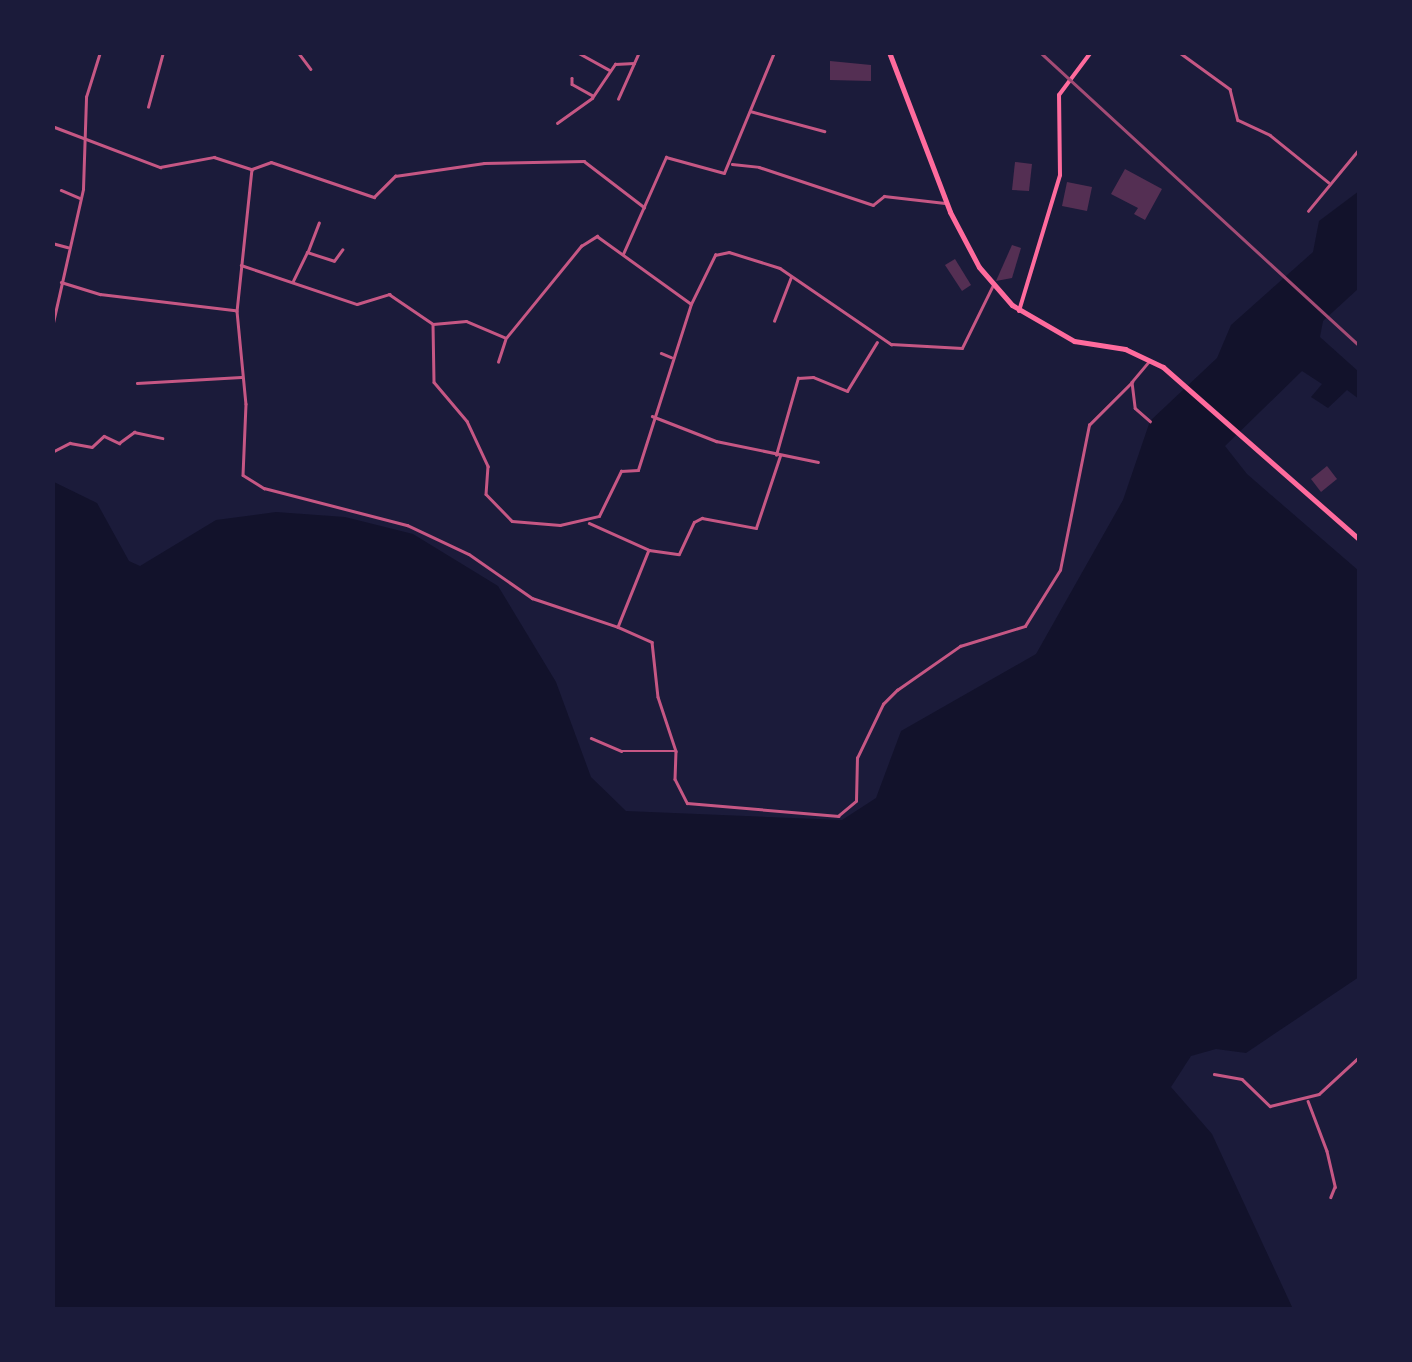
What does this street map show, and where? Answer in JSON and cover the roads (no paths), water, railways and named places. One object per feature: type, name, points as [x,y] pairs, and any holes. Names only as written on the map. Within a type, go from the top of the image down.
[{"type":"main road","points":[[889,52],[947,203],[994,284],[1019,311],[1074,341],[1124,348],[1163,368],[1257,445],[1360,540]]},
{"type":"main road","points":[[1019,311],[1060,175],[1059,96],[1087,65],[1092,52]]},
{"type":"street","points":[[52,327],[81,199],[87,138],[86,97],[100,52]]},
{"type":"street","points":[[148,107],[163,52]]},
{"type":"street","points":[[298,52],[311,69]]},
{"type":"street","points":[[577,52],[611,71]]},
{"type":"street","points":[[618,99],[638,52]]},
{"type":"street","points":[[623,254],[666,157],[724,173],[774,52]]},
{"type":"street","points":[[1179,52],[1230,89],[1238,120],[1270,135],[1328,182]]},
{"type":"street","points":[[557,123],[593,96],[620,62],[634,63]]},
{"type":"street","points":[[572,78],[572,84],[593,96]]},
{"type":"street","points":[[748,110],[824,131]]},
{"type":"street","points":[[52,126],[160,166],[214,157],[252,169],[270,162],[374,198],[394,176],[484,163],[584,161],[644,208]]},
{"type":"street","points":[[1308,211],[1328,182],[1360,148]]},
{"type":"street","points":[[730,164],[760,167],[873,205],[884,196],[947,203]]},
{"type":"street","points":[[252,169],[237,310],[243,476],[264,488],[406,525],[469,554],[532,598],[652,642],[658,698],[676,752],[675,779],[692,806],[838,816],[850,808],[858,793],[857,758],[882,704],[960,646],[1026,626],[1060,570],[1089,425],[1150,362]]},
{"type":"street","points":[[60,190],[81,199]]},
{"type":"street","points":[[292,283],[319,223]]},
{"type":"street","points":[[498,362],[506,338],[581,246],[602,236],[691,304]]},
{"type":"street","points":[[52,243],[68,247]]},
{"type":"street","points":[[307,252],[334,261],[342,250]]},
{"type":"street","points":[[588,522],[608,505],[621,471],[638,470],[652,416],[691,304],[722,252],[792,276],[863,323],[878,340],[962,348],[994,284]]},
{"type":"street","points":[[241,265],[357,304],[389,294],[433,324],[466,322],[506,338]]},
{"type":"street","points":[[774,322],[792,276]]},
{"type":"street","points":[[60,281],[100,294],[237,310]]},
{"type":"street","points":[[433,324],[434,382],[468,421],[488,466],[486,494],[512,521],[588,522],[650,550],[679,554],[694,522],[702,518],[756,528],[798,378],[812,377],[847,391],[878,340]]},
{"type":"street","points":[[661,353],[672,358]]},
{"type":"street","points":[[137,382],[242,377]]},
{"type":"street","points":[[1132,382],[1135,408],[1150,421]]},
{"type":"street","points":[[652,416],[716,441],[818,462]]},
{"type":"street","points":[[52,452],[70,442],[90,447],[104,436],[120,443],[134,432],[162,438]]},
{"type":"street","points":[[618,627],[650,550]]},
{"type":"street","points":[[591,738],[621,752],[676,752]]},
{"type":"street","points":[[1214,1074],[1242,1080],[1270,1106],[1307,1100],[1360,1056]]},
{"type":"street","points":[[1307,1100],[1327,1151],[1335,1187],[1331,1198]]},
{"type":"railway","points":[[1040,52],[1360,346]]}]
